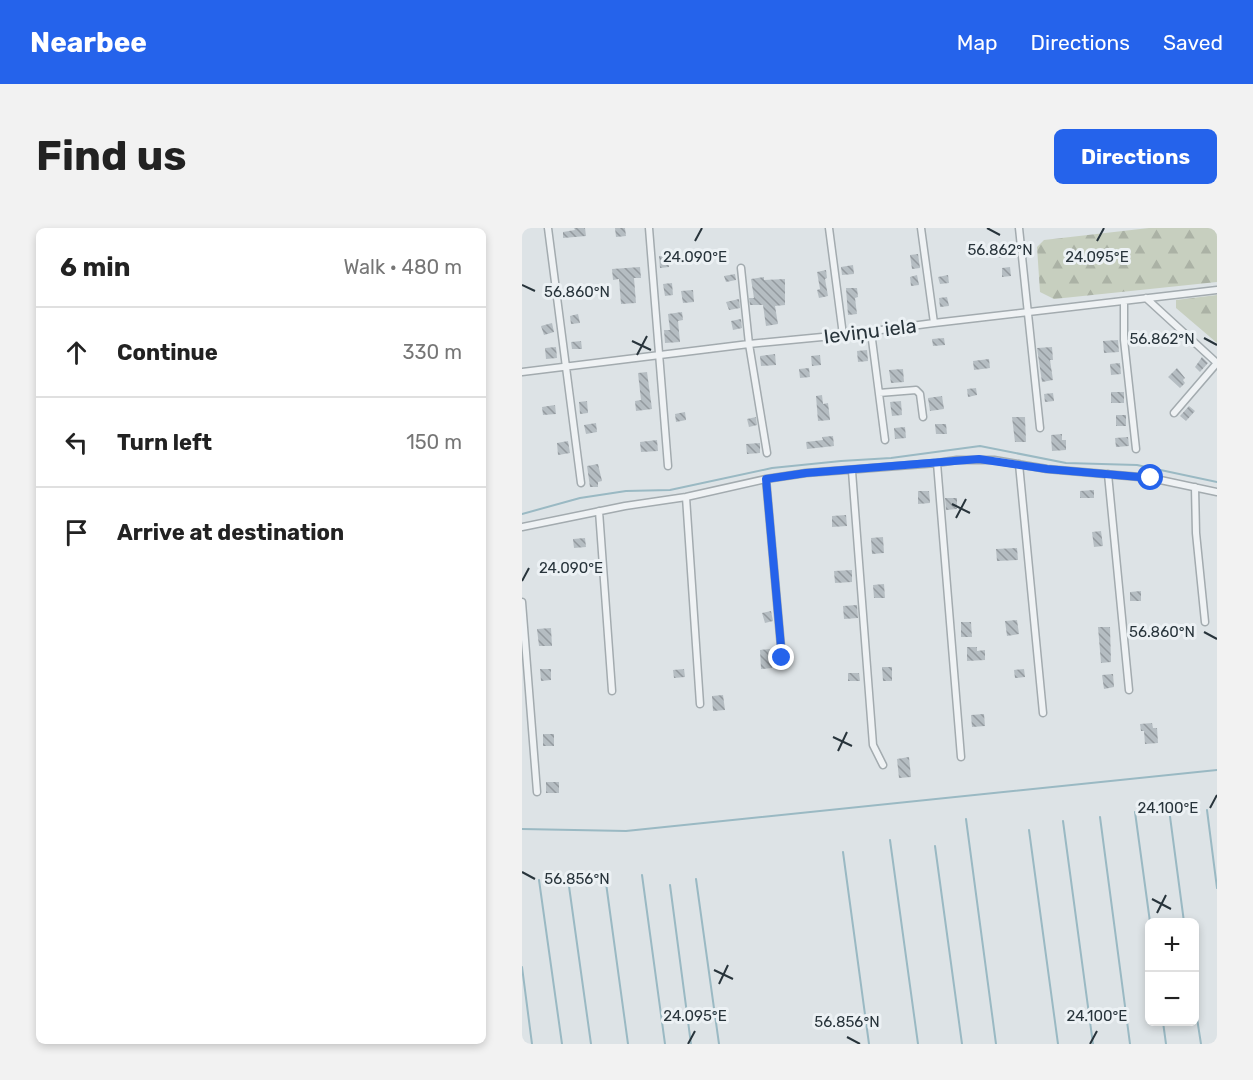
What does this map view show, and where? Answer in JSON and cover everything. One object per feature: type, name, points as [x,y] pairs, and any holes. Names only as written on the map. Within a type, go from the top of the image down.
[{"type":"street","points":[[548,228],[581,483]]},
{"type":"street","points":[[649,228],[668,466]]},
{"type":"street","points":[[829,228],[843,336]]},
{"type":"street","points":[[921,228],[934,323]]},
{"type":"street","points":[[1018,228],[1040,428]]},
{"type":"street","points":[[741,267],[749,344],[767,453]]},
{"type":"street","name":"Ieviņu iela","points":[[522,372],[749,344],[843,336],[1217,290]]},
{"type":"street","points":[[1146,298],[1217,363],[1173,413]]},
{"type":"street","points":[[1124,301],[1125,340],[1136,450]]},
{"type":"street","points":[[871,332],[885,440]]},
{"type":"street","points":[[879,393],[916,390],[920,394],[923,417]]},
{"type":"street","points":[[522,526],[806,473],[979,459],[1073,472],[1151,478],[1217,492]]},
{"type":"street","points":[[938,463],[961,757]]},
{"type":"street","points":[[1019,464],[1043,713]]},
{"type":"street","points":[[852,471],[873,746],[884,765]]},
{"type":"street","points":[[1108,474],[1129,690]]},
{"type":"street","points":[[766,479],[782,658]]},
{"type":"street","points":[[1195,487],[1196,533],[1205,622]]},
{"type":"street","points":[[686,497],[700,704]]},
{"type":"street","points":[[599,511],[612,691]]},
{"type":"street","points":[[522,602],[537,792]]},
{"type":"green space","points":[[1149,228],[1217,228],[1217,282],[1054,299],[1040,292],[1037,247],[1044,240]]},
{"type":"green space","points":[[1217,295],[1217,343],[1176,308],[1176,300]]},
{"type":"building","points":[[574,228],[585,228],[586,236],[563,238],[563,232],[575,230]]},
{"type":"building","points":[[615,228],[625,228],[626,236],[616,237]]},
{"type":"building","points":[[1009,248],[1010,256],[999,258],[997,250]]},
{"type":"building","points":[[918,254],[920,268],[912,269],[910,255]]},
{"type":"building","points":[[659,256],[668,256],[669,267],[660,268]]},
{"type":"building","points":[[853,265],[854,274],[842,275],[841,267]]},
{"type":"building","points":[[640,267],[641,278],[634,278],[636,303],[621,304],[619,279],[613,280],[612,269]]},
{"type":"building","points":[[1010,267],[1011,276],[1002,277],[1002,268]]},
{"type":"building","points":[[826,270],[828,296],[819,298],[817,272]]},
{"type":"building","points":[[735,274],[736,280],[726,282],[724,276]]},
{"type":"building","points":[[917,275],[919,285],[911,286],[910,277]]},
{"type":"building","points":[[948,275],[949,283],[940,284],[938,277]]},
{"type":"building","points":[[764,277],[764,280],[785,279],[785,305],[775,306],[778,324],[766,326],[763,305],[750,305],[749,298],[754,298],[751,279]]},
{"type":"building","points":[[672,283],[673,295],[665,296],[663,284]]},
{"type":"building","points":[[846,288],[857,288],[858,297],[855,298],[857,314],[848,315]]},
{"type":"building","points":[[693,290],[694,302],[683,303],[681,291]]},
{"type":"building","points":[[947,297],[949,306],[940,307],[939,298]]},
{"type":"building","points":[[739,299],[740,308],[729,310],[726,302]]},
{"type":"building","points":[[682,312],[683,320],[678,321],[680,342],[665,343],[664,330],[670,330],[668,314]]},
{"type":"building","points":[[578,314],[580,323],[571,324],[570,316]]},
{"type":"building","points":[[741,319],[742,328],[733,330],[731,321]]},
{"type":"building","points":[[552,323],[554,332],[544,335],[541,326]]},
{"type":"building","points":[[944,338],[945,345],[933,346],[932,339]]},
{"type":"building","points":[[1118,340],[1119,352],[1104,353],[1103,341]]},
{"type":"building","points":[[581,341],[582,349],[572,349],[571,342]]},
{"type":"building","points":[[556,347],[557,358],[546,359],[545,348]]},
{"type":"building","points":[[1052,347],[1053,360],[1050,360],[1053,380],[1042,382],[1037,348]]},
{"type":"building","points":[[867,350],[868,361],[858,362],[857,351]]},
{"type":"building","points":[[775,354],[776,365],[761,366],[760,356]]},
{"type":"building","points":[[820,355],[821,365],[812,366],[811,356]]},
{"type":"building","points":[[1202,357],[1208,363],[1200,372],[1195,367]]},
{"type":"building","points":[[989,359],[990,368],[974,370],[973,361]]},
{"type":"building","points":[[1120,363],[1121,374],[1111,375],[1110,364]]},
{"type":"building","points":[[809,368],[810,377],[800,378],[799,369]]},
{"type":"building","points":[[1177,368],[1185,378],[1183,380],[1185,383],[1180,388],[1168,377]]},
{"type":"building","points":[[903,369],[904,382],[891,383],[889,370]]},
{"type":"building","points":[[647,372],[652,409],[636,411],[635,401],[641,400],[638,373]]},
{"type":"building","points":[[976,388],[977,395],[968,397],[967,389]]},
{"type":"building","points":[[1111,392],[1124,392],[1124,403],[1111,403]]},
{"type":"building","points":[[1053,393],[1054,401],[1045,402],[1044,394]]},
{"type":"building","points":[[822,395],[823,404],[828,403],[830,420],[818,421],[816,396]]},
{"type":"building","points":[[942,396],[944,409],[930,411],[928,398]]},
{"type":"building","points":[[587,401],[588,413],[580,414],[579,402]]},
{"type":"building","points":[[901,401],[902,415],[892,416],[890,402]]},
{"type":"building","points":[[555,405],[556,414],[543,415],[542,407]]},
{"type":"building","points":[[1189,406],[1195,411],[1186,421],[1180,416]]},
{"type":"building","points":[[685,412],[686,420],[676,422],[675,414]]},
{"type":"building","points":[[1116,415],[1126,415],[1126,426],[1116,426]]},
{"type":"building","points":[[756,417],[757,425],[749,427],[747,419]]},
{"type":"building","points":[[1012,417],[1025,417],[1026,442],[1015,442]]},
{"type":"building","points":[[596,423],[597,432],[586,434],[584,425]]},
{"type":"building","points":[[935,424],[946,424],[947,434],[936,434]]},
{"type":"building","points":[[905,427],[906,438],[895,439],[894,428]]},
{"type":"building","points":[[1062,434],[1062,440],[1066,440],[1066,450],[1052,451],[1051,435]]},
{"type":"building","points":[[833,436],[834,446],[807,449],[806,442]]},
{"type":"building","points":[[1128,437],[1129,446],[1116,447],[1115,438]]},
{"type":"building","points":[[657,440],[658,451],[641,452],[640,442]]},
{"type":"building","points":[[568,441],[570,453],[558,455],[557,443]]},
{"type":"building","points":[[760,443],[760,453],[747,454],[746,444]]},
{"type":"building","points":[[598,464],[602,481],[598,482],[598,487],[590,487],[587,466]]},
{"type":"building","points":[[1094,490],[1094,498],[1080,498],[1080,491]]},
{"type":"building","points":[[918,491],[929,491],[930,503],[918,504]]},
{"type":"building","points":[[945,498],[957,498],[957,509],[946,510]]},
{"type":"building","points":[[846,515],[847,526],[832,527],[832,516]]},
{"type":"building","points":[[1101,531],[1103,546],[1094,547],[1092,532]]},
{"type":"building","points":[[883,537],[884,553],[872,554],[871,538]]},
{"type":"building","points":[[585,538],[586,547],[574,548],[573,539]]},
{"type":"building","points":[[1017,548],[1018,560],[997,561],[996,549]]},
{"type":"building","points":[[852,570],[852,582],[835,583],[834,571]]},
{"type":"building","points":[[884,584],[885,598],[874,598],[873,585]]},
{"type":"building","points":[[1141,591],[1141,601],[1130,601],[1130,592]]},
{"type":"building","points":[[857,605],[858,618],[844,619],[843,606]]},
{"type":"building","points":[[771,611],[773,621],[765,623],[762,613]]},
{"type":"building","points":[[1017,620],[1019,634],[1007,636],[1005,621]]},
{"type":"building","points":[[961,622],[971,622],[972,637],[961,637]]},
{"type":"building","points":[[1098,627],[1110,627],[1111,662],[1101,663]]},
{"type":"building","points":[[551,628],[552,646],[539,646],[537,629]]},
{"type":"building","points":[[967,647],[977,647],[977,651],[985,650],[985,660],[967,661]]},
{"type":"building","points":[[770,649],[772,668],[761,669],[760,650]]},
{"type":"building","points":[[882,667],[892,667],[892,681],[883,681]]},
{"type":"building","points":[[540,669],[551,669],[551,680],[541,681]]},
{"type":"building","points":[[684,669],[685,677],[674,678],[673,670]]},
{"type":"building","points":[[1024,669],[1025,677],[1015,678],[1014,670]]},
{"type":"building","points":[[848,673],[859,673],[860,681],[848,681]]},
{"type":"building","points":[[1113,674],[1114,687],[1104,689],[1102,675]]},
{"type":"building","points":[[723,695],[725,710],[713,711],[712,696]]},
{"type":"building","points":[[984,714],[985,726],[972,727],[971,715]]},
{"type":"building","points":[[1152,723],[1153,728],[1157,728],[1158,743],[1145,744],[1144,731],[1141,731],[1140,724]]},
{"type":"building","points":[[543,734],[554,734],[554,746],[543,746]]},
{"type":"building","points":[[909,757],[911,777],[899,778],[897,759]]},
{"type":"building","points":[[546,782],[559,782],[559,793],[546,793]]},
{"type":"waterway","points":[[522,514],[580,498],[626,491],[670,490],[772,468],[891,458],[980,446],[1066,463],[1137,465],[1217,482]]},
{"type":"waterway","points":[[522,829],[626,831],[1217,770]]},
{"type":"waterway","points":[[1169,809],[1183,918]]},
{"type":"waterway","points":[[1207,810],[1217,888]]},
{"type":"waterway","points":[[1135,812],[1149,918]]},
{"type":"waterway","points":[[1100,817],[1130,1044]]},
{"type":"waterway","points":[[966,819],[996,1044]]},
{"type":"waterway","points":[[1063,821],[1093,1044]]},
{"type":"waterway","points":[[1029,830],[1058,1044]]},
{"type":"waterway","points":[[890,840],[918,1044]]},
{"type":"waterway","points":[[935,846],[962,1044]]},
{"type":"waterway","points":[[843,852],[869,1044]]},
{"type":"waterway","points":[[642,875],[665,1044]]},
{"type":"waterway","points":[[568,879],[591,1044]]},
{"type":"waterway","points":[[696,879],[719,1044]]},
{"type":"waterway","points":[[539,880],[562,1044]]},
{"type":"waterway","points":[[606,883],[628,1044]]},
{"type":"waterway","points":[[670,885],[691,1044]]},
{"type":"waterway","points":[[522,967],[532,1044]]},
{"type":"waterway","points":[[1164,1026],[1166,1044]]},
{"type":"waterway","points":[[1198,1026],[1201,1044]]},
{"type":"route","points":[[782,658],[766,479],[806,473],[979,459],[1073,472],[1124,474],[1151,478]]}]
